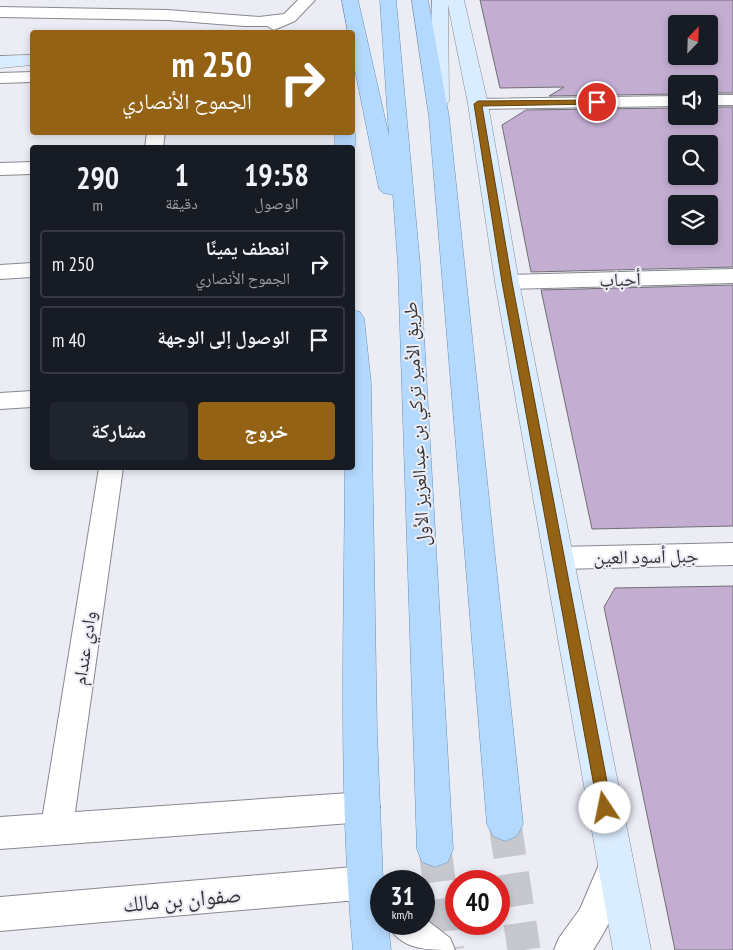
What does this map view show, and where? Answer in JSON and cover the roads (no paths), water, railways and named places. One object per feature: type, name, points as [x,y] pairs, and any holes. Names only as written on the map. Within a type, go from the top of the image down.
[{"type":"main road","points":[[342,0],[343,30]]},
{"type":"main road","points":[[350,0],[385,172],[409,265]]},
{"type":"main road","name":"طريق الأمير تركي بن عبدالعزيز الأول","points":[[388,0],[409,265],[435,849]]},
{"type":"main road","points":[[420,0],[439,117],[505,824]]},
{"type":"main road","points":[[355,384],[360,732],[364,807],[371,870]]},
{"type":"main road","points":[[372,935],[372,950]]},
{"type":"street","points":[[134,16],[142,0],[140,0]]},
{"type":"street","points":[[262,30],[289,18],[307,0]]},
{"type":"street","points":[[439,117],[440,0]]},
{"type":"street","points":[[456,0],[478,104],[507,282],[632,950]]},
{"type":"street","points":[[0,12],[134,16],[168,15],[249,21],[289,18]]},
{"type":"street","points":[[0,62],[30,60]]},
{"type":"street","points":[[0,78],[30,77]]},
{"type":"street","points":[[718,100],[733,100]]},
{"type":"street","points":[[478,104],[668,101]]},
{"type":"street","points":[[0,169],[30,168]]},
{"type":"street","points":[[0,272],[30,270]]},
{"type":"street","name":"أحباب","points":[[507,282],[733,276]]},
{"type":"street","points":[[0,401],[30,399]]},
{"type":"street","name":"وادي عندام","points":[[57,829],[111,470]]},
{"type":"street","name":"جبل أسود العين","points":[[558,558],[733,554]]},
{"type":"street","points":[[0,833],[364,807]]},
{"type":"street","points":[[571,950],[584,937],[600,908],[616,865]]},
{"type":"street","name":"صفوان بن مالك","points":[[0,914],[370,893]]},
{"type":"street","points":[[418,935],[438,950]]},
{"type":"tunnel","points":[[505,824],[524,950]]},
{"type":"tunnel","points":[[435,849],[448,950]]}]
